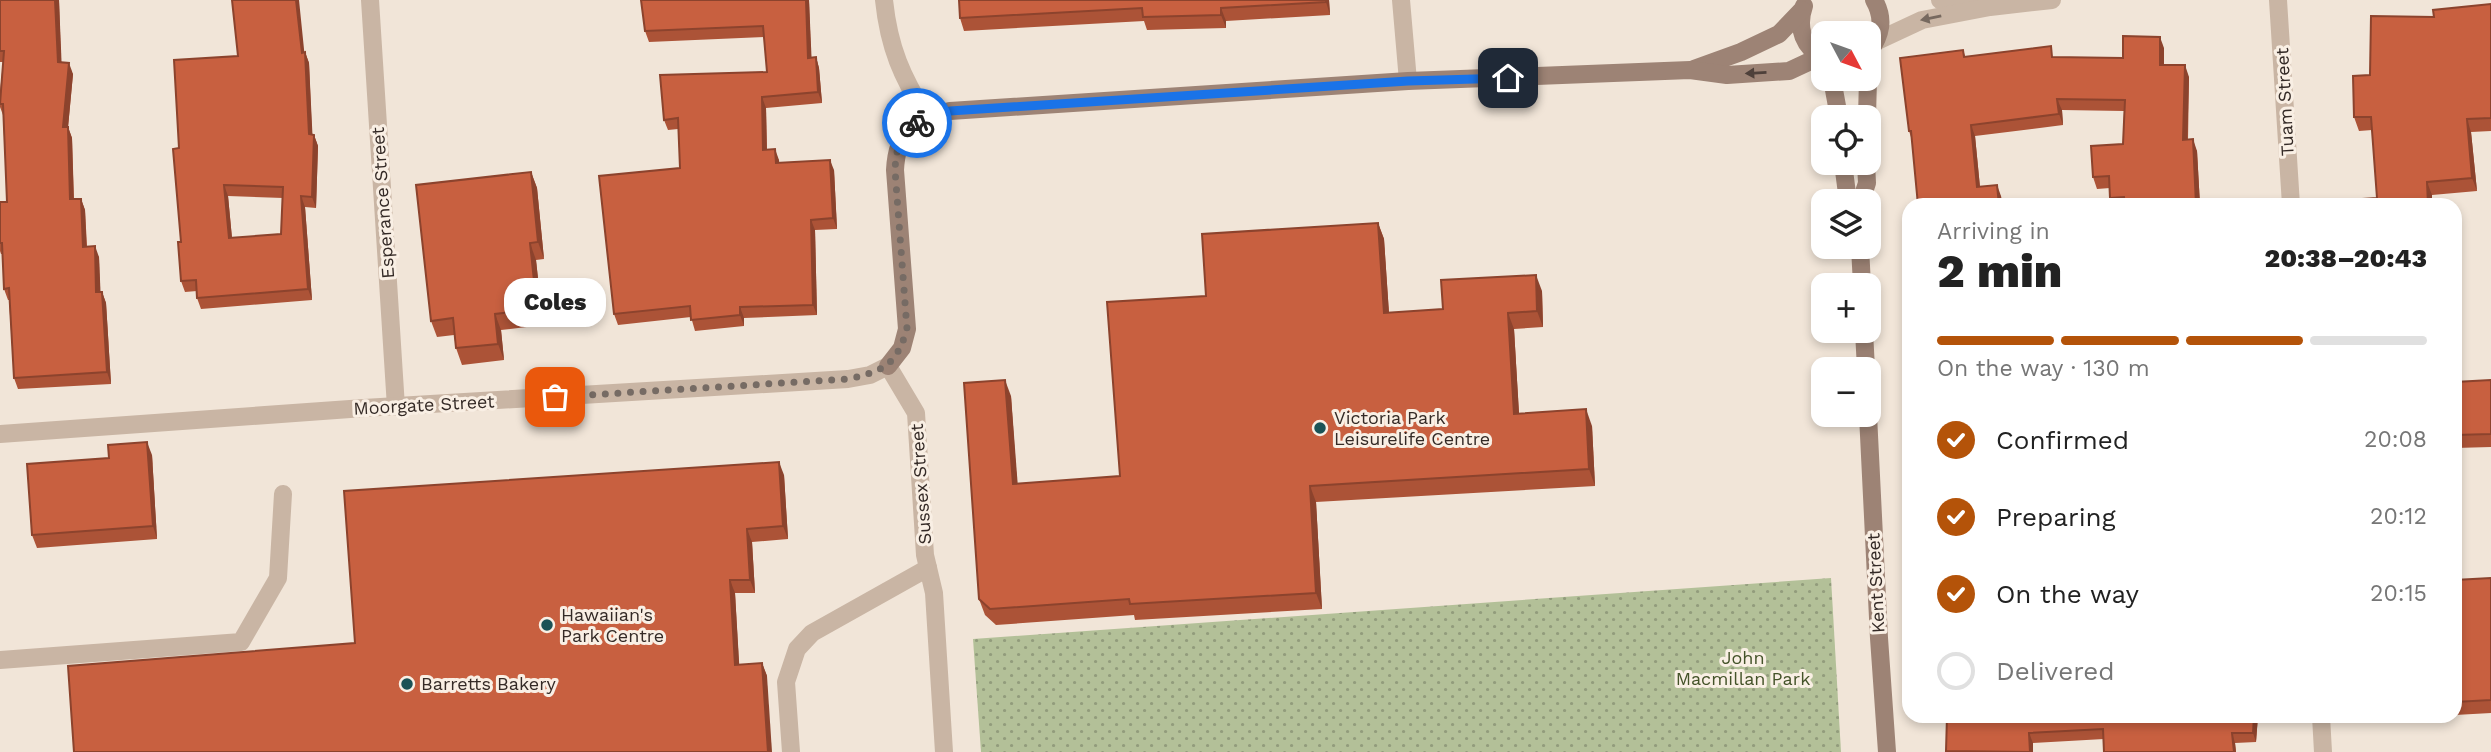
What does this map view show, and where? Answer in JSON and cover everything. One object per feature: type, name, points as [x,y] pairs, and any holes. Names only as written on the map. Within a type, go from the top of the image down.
[{"type":"street","name":"Esperance Street","points":[[370,0],[396,407]]},
{"type":"street","points":[[884,0],[886,23],[895,58],[905,82],[927,117]]},
{"type":"street","points":[[1402,0],[1408,81]]},
{"type":"street","points":[[1874,0],[1880,10],[1881,21]]},
{"type":"street","points":[[1940,0],[1990,7]]},
{"type":"street","points":[[1881,44],[1922,20],[1990,7],[2052,0]]},
{"type":"street","name":"Tuam Street","points":[[2278,0],[2291,198]]},
{"type":"street","points":[[1690,70],[1741,52],[1779,34],[1805,5]]},
{"type":"street","points":[[1805,5],[1800,21],[1805,43],[1811,49]]},
{"type":"street","points":[[888,366],[902,348],[907,329],[896,153],[903,135],[927,117],[950,111],[1408,81],[1690,70],[1727,75],[1789,71],[1811,62]]},
{"type":"street","name":"Moorgate Street","points":[[0,434],[848,379],[888,366]]},
{"type":"street","name":"Sussex Street","points":[[888,366],[916,413],[928,568],[934,593],[944,752]]},
{"type":"street","name":"Kent Street","points":[[1869,427],[1887,752]]},
{"type":"street","points":[[0,660],[241,642],[278,578],[283,494]]},
{"type":"street","points":[[791,752],[786,682],[797,649],[812,634],[928,568]]},
{"type":"street","points":[[2321,723],[2323,752]]},
{"type":"green space","name":"John Macmillan Park","points":[[1831,578],[1841,752],[981,752],[973,639]]},
{"type":"building","points":[[0,0],[55,0],[58,62],[69,63],[63,127],[68,127],[70,199],[81,199],[83,247],[95,246],[96,292],[102,292],[107,372],[14,378],[9,288],[4,289],[0,243],[0,202],[7,202],[3,104],[0,104],[4,51],[0,51]]},
{"type":"building","points":[[232,0],[296,0],[302,53],[305,52],[309,134],[314,135],[312,197],[301,196],[308,289],[197,298],[196,280],[181,281],[178,242],[181,242],[173,149],[179,148],[174,60],[238,56]],"holes":[[[224,185],[283,187],[281,234],[229,238]]]},
{"type":"building","points":[[641,0],[806,0],[808,58],[816,57],[818,92],[762,97],[763,150],[775,149],[776,163],[830,160],[833,218],[811,220],[813,305],[740,307],[740,315],[691,320],[690,306],[614,314],[599,176],[680,168],[678,118],[664,120],[660,75],[767,72],[763,26],[645,31]]},
{"type":"building","points":[[959,0],[1326,2],[1221,8],[1221,15],[1143,17],[1142,8],[960,18]]},
{"type":"building","points":[[2491,4],[2491,118],[2467,119],[2472,178],[2427,182],[2428,198],[2377,198],[2371,117],[2354,117],[2353,76],[2370,75],[2371,16],[2434,17],[2433,10]]},
{"type":"building","points":[[2123,36],[2160,37],[2160,65],[2185,65],[2183,140],[2193,139],[2196,198],[2110,198],[2109,176],[2093,177],[2091,146],[2123,144],[2125,100],[2057,99],[2059,114],[1971,125],[1977,187],[1997,185],[1998,198],[1917,198],[1900,58],[1963,50],[1964,57],[2051,46],[2052,57],[2123,58]]},
{"type":"building","points":[[531,172],[538,242],[530,243],[537,309],[495,314],[498,344],[456,348],[453,318],[431,321],[416,185]]},
{"type":"building","name":"Victoria Park Leisurelife Centre","points":[[1378,223],[1384,313],[1443,309],[1441,280],[1536,275],[1537,311],[1508,313],[1514,414],[1586,409],[1589,469],[1310,486],[1316,593],[1130,604],[1129,599],[990,609],[979,599],[964,383],[1005,380],[1013,484],[1120,476],[1107,302],[1206,296],[1202,234]]},
{"type":"building","points":[[2491,380],[2491,434],[2462,435],[2462,382]]},
{"type":"building","points":[[147,442],[153,526],[32,535],[27,464],[109,458],[108,445]]},
{"type":"building","name":"Hawaiian's Park Centre","points":[[779,462],[783,526],[747,529],[750,580],[730,580],[735,665],[762,663],[768,752],[74,752],[68,666],[355,643],[344,491]]},
{"type":"building","points":[[2491,578],[2491,700],[2462,702],[2462,580]]},
{"type":"building","points":[[1947,723],[2254,723],[2253,733],[2232,733],[2234,752],[2104,752],[2103,729],[2029,733],[2030,752],[1946,751]]},
{"type":"way so far","points":[[555,397],[848,379],[888,366],[902,348],[907,329],[896,153],[903,135],[917,123]]},
{"type":"place","name":"Coles","points":[[555,397]]},
{"type":"place","name":"Victoria Park Leisurelife Centre","points":[[1320,428]]},
{"type":"place","name":"Hawaiian's Park Centre","points":[[547,625]]},
{"type":"place","name":"Barretts Bakery","points":[[407,684]]},
{"type":"route","points":[[917,123],[927,117],[950,111],[1408,81],[1508,78]]}]
